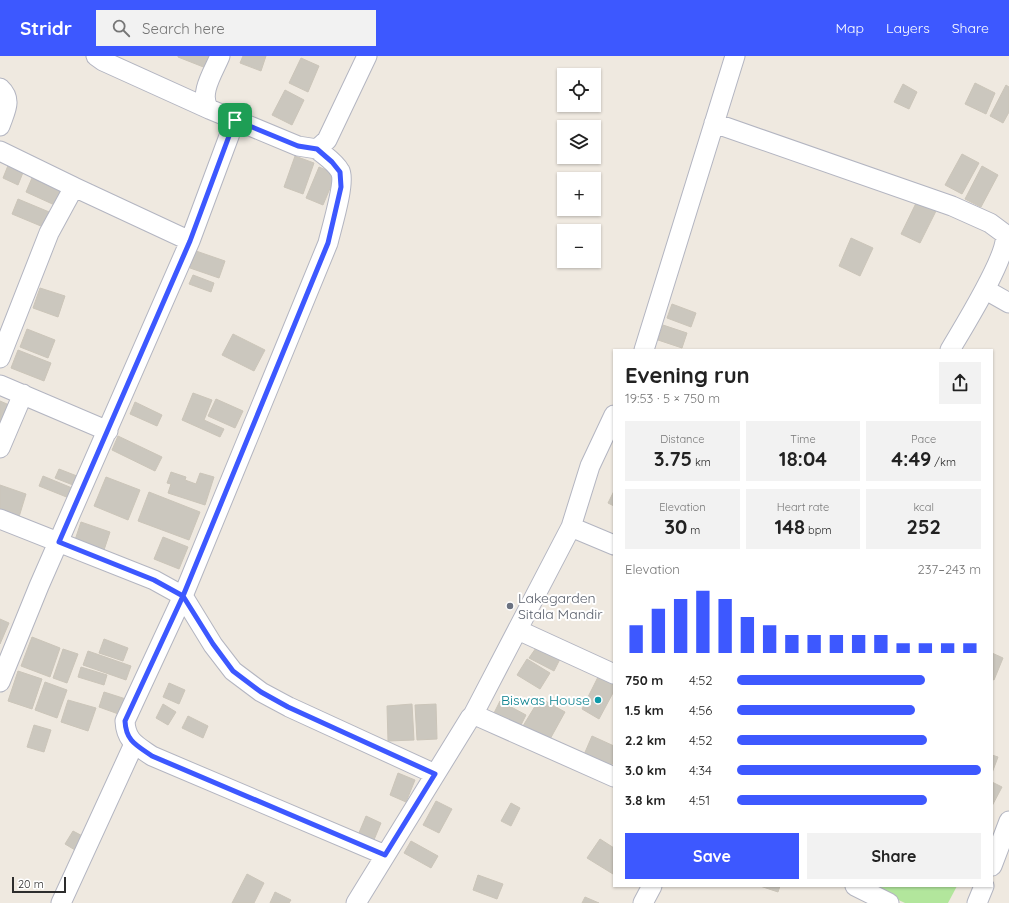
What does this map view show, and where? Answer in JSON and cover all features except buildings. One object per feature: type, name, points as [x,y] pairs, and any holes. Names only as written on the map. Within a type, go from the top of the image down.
[{"type":"street","points":[[96,56],[235,120],[298,146],[317,149],[332,162],[340,172],[341,177],[341,187],[328,243],[183,596],[125,721],[126,732],[134,744],[152,756],[385,855]]},
{"type":"street","points":[[209,109],[205,96],[220,56]]},
{"type":"street","points":[[317,149],[327,140],[367,56]]},
{"type":"street","points":[[644,349],[735,56]]},
{"type":"street","points":[[0,88],[6,94],[7,99],[0,126]]},
{"type":"street","points":[[0,682],[59,542],[190,241],[235,120]]},
{"type":"street","points":[[714,123],[952,206],[990,223],[1005,234],[1006,238],[986,290],[951,349]]},
{"type":"street","points":[[0,151],[190,241]]},
{"type":"street","points":[[0,358],[49,233],[74,187]]},
{"type":"street","points":[[986,290],[1009,303]]},
{"type":"street","points":[[0,384],[108,431]]},
{"type":"street","points":[[0,448],[23,394]]},
{"type":"street","points":[[356,903],[473,715],[518,630],[571,527],[590,466],[613,417]]},
{"type":"street","points":[[0,519],[154,580],[183,596],[213,644],[233,671],[261,692],[288,707],[435,774]]},
{"type":"street","points":[[571,527],[613,545]]},
{"type":"street","points":[[518,630],[613,674]]},
{"type":"street","points":[[473,715],[613,777]]},
{"type":"street","points":[[61,903],[134,744]]},
{"type":"street","points":[[993,863],[1009,821]]},
{"type":"street","points":[[643,903],[651,887]]},
{"type":"street","points":[[857,887],[889,903]]},
{"type":"street","points":[[977,903],[984,887]]},
{"type":"green space","points":[[871,887],[956,887],[948,903],[905,903]]},
{"type":"place","name":"Lakegarden Sitala Mandir","points":[[510,606]]},
{"type":"place","name":"Biswas House","points":[[598,700]]},
{"type":"route","points":[[235,120],[190,241],[59,542],[154,580],[183,596],[213,644],[233,671],[261,692],[288,707],[337,728],[435,774],[385,855],[152,756],[134,744],[126,732],[125,721],[183,596],[328,243],[341,187],[340,172],[332,162],[317,149],[298,146],[235,120]]}]
